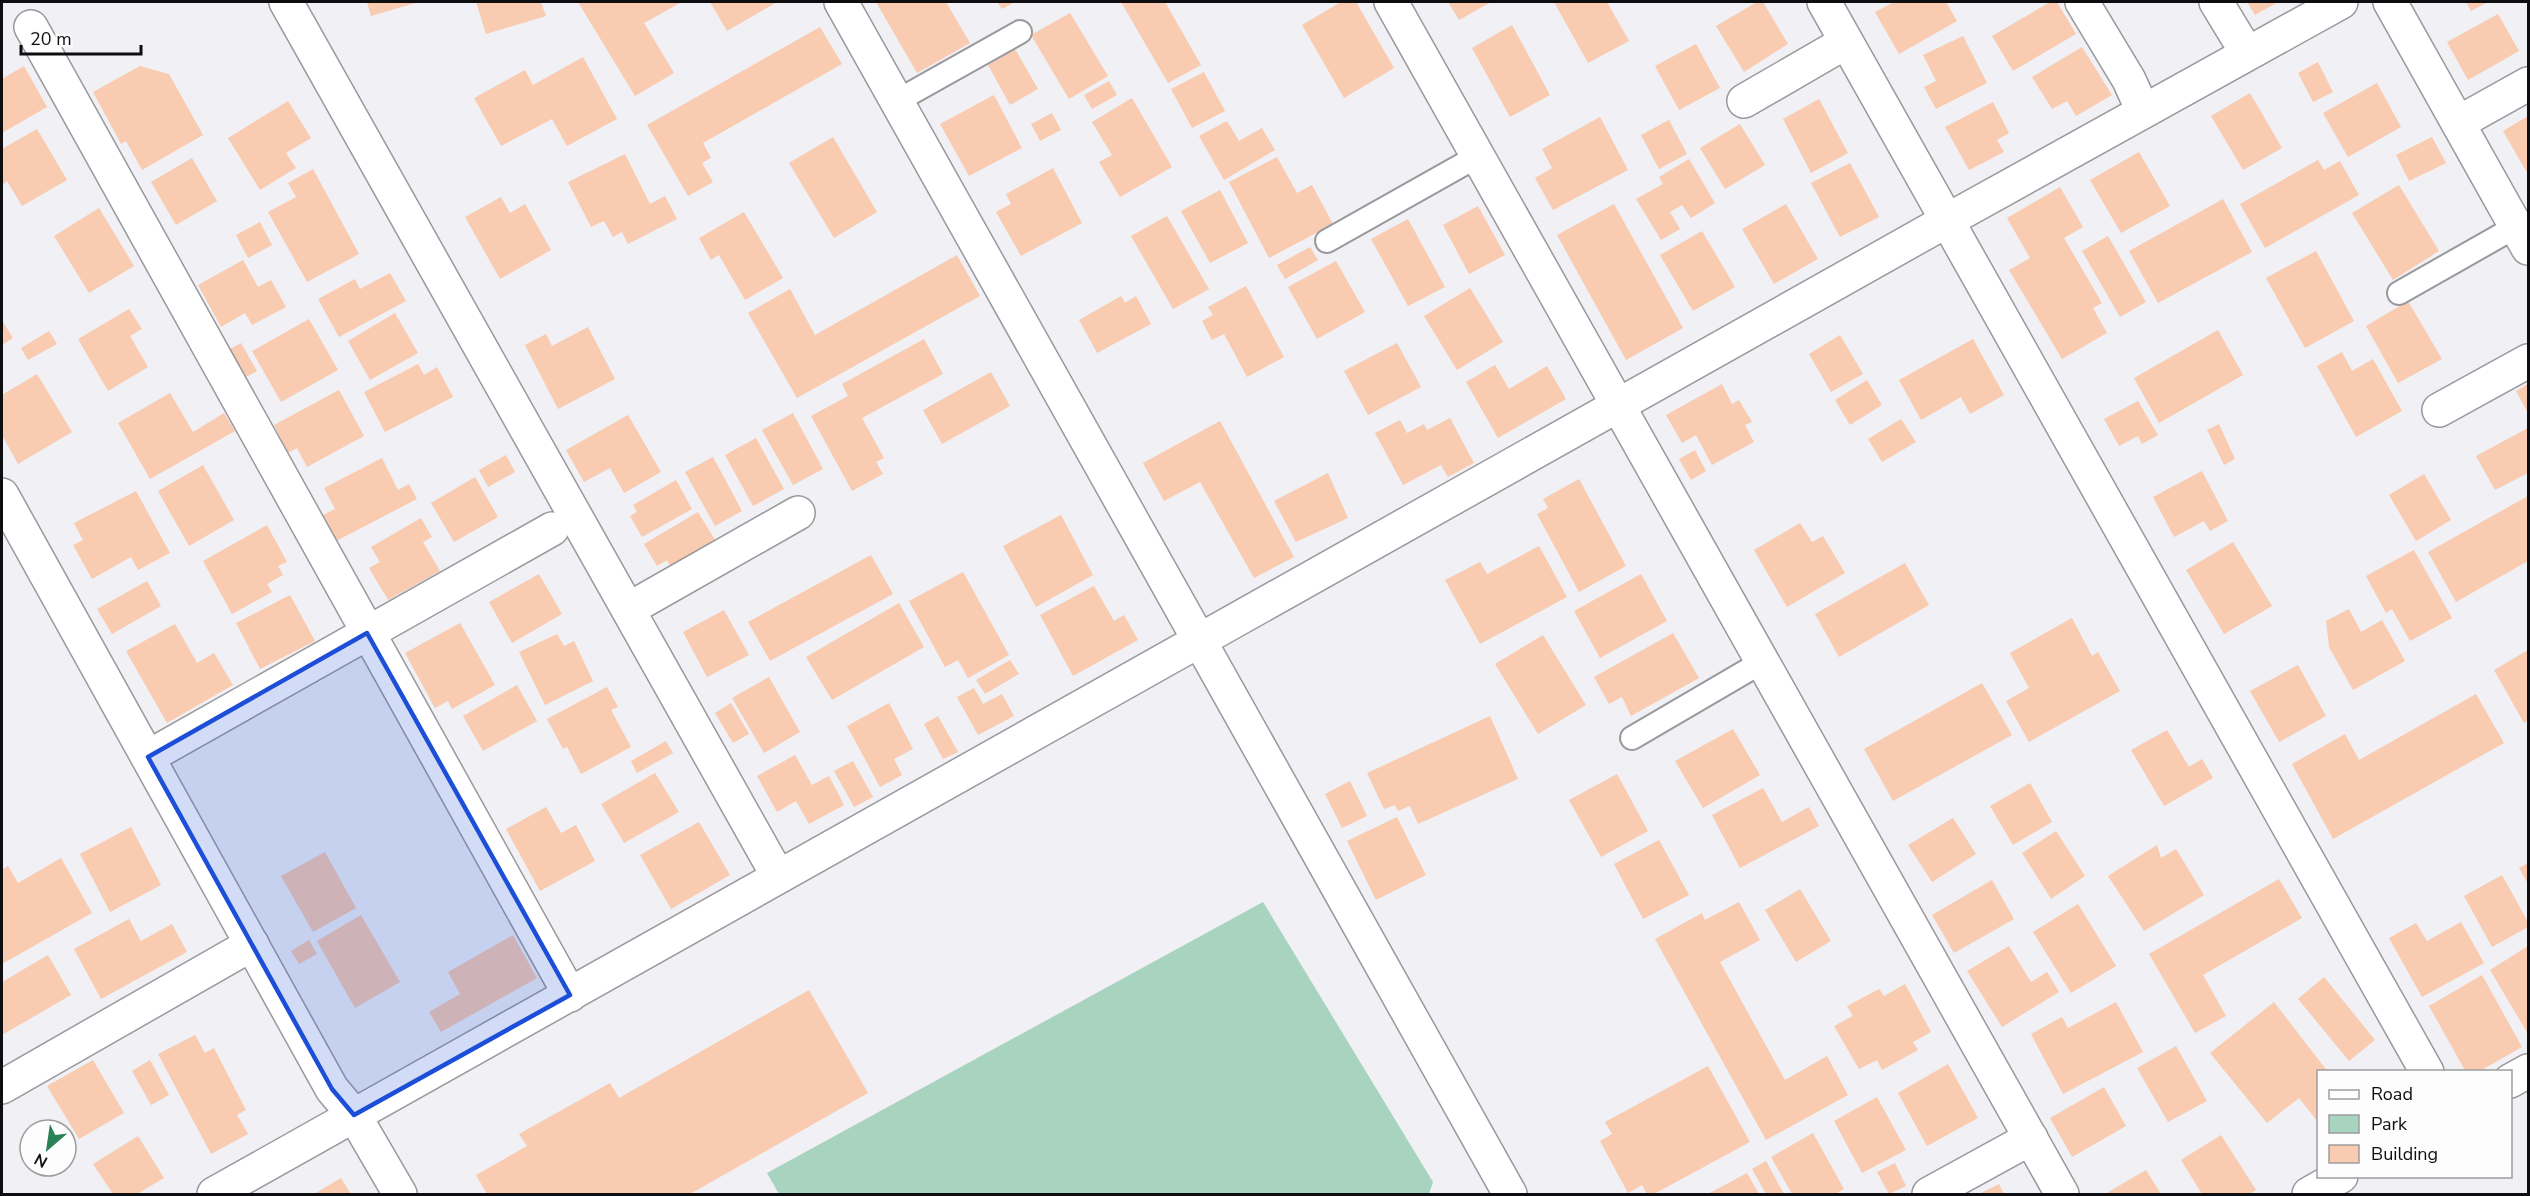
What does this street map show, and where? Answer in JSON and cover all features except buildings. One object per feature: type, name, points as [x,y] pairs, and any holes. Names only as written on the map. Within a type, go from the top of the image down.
[{"type":"street","points":[[286,2],[778,876]]},
{"type":"street","points":[[841,2],[1510,1194]]},
{"type":"street","points":[[1391,2],[2062,1194]]},
{"type":"street","points":[[1824,2],[2426,1070]]},
{"type":"street","points":[[2082,2],[2129,80],[2143,111]]},
{"type":"street","points":[[2216,2],[2247,53]]},
{"type":"street","points":[[213,1194],[1948,220],[2341,2]]},
{"type":"street","points":[[2390,2],[2523,237]]},
{"type":"street","points":[[31,27],[570,995]]},
{"type":"street","points":[[1744,101],[1846,42]]},
{"type":"street","points":[[2458,123],[2529,84]]},
{"type":"street","points":[[2439,410],[2529,361]]},
{"type":"street","points":[[2,495],[332,1089],[354,1115],[400,1194]]},
{"type":"street","points":[[629,609],[798,513]]},
{"type":"street","points":[[148,757],[552,529]]},
{"type":"street","points":[[2,1087],[252,944]]},
{"type":"street","points":[[2512,1080],[2529,1071]]},
{"type":"street","points":[[1929,1194],[2031,1138]]},
{"type":"street","points":[[2309,1194],[2337,1178]]},
{"type":"lane","points":[[897,101],[1020,32]]},
{"type":"lane","points":[[1327,241],[1479,156]]},
{"type":"lane","points":[[2399,293],[2523,237]]},
{"type":"lane","points":[[1632,738],[1762,662]]},
{"type":"highlighted area","points":[[367,633],[570,995],[354,1115],[332,1089],[148,757]]},
{"type":"green space","points":[[1263,902],[1433,1182],[1429,1194],[779,1194],[767,1173]]}]
